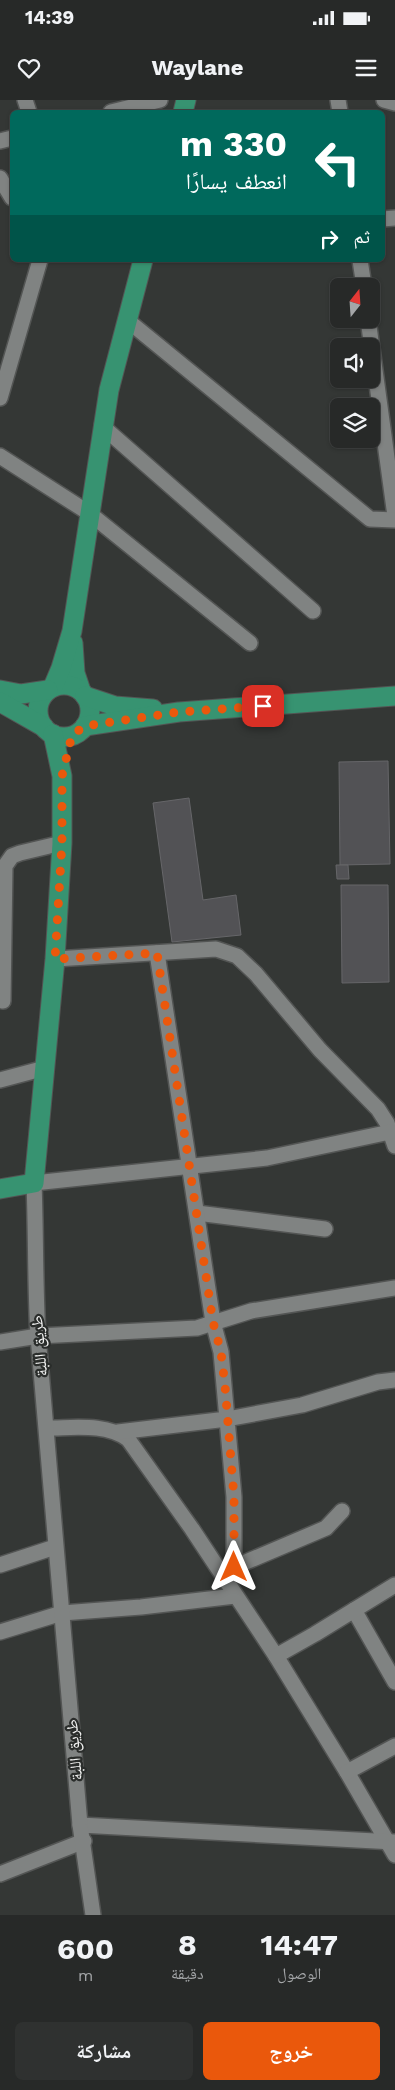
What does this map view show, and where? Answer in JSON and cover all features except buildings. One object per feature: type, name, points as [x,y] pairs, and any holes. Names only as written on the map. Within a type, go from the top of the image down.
[{"type":"main road","points":[[78,730],[88,720],[90,708],[75,673],[72,631],[102,426],[139,262]]},
{"type":"main road","points":[[49,730],[38,712],[42,697],[50,689],[72,631]]},
{"type":"main road","points":[[0,690],[21,694],[68,685],[83,694],[115,706],[179,712]]},
{"type":"main road","points":[[0,702],[59,736],[78,730],[179,712],[395,696]]},
{"type":"main road","name":"طريق اللبة","points":[[34,1183],[55,959],[62,843],[62,776],[49,730]]},
{"type":"main road","name":"طريق اللبة","points":[[62,776],[78,730]]},
{"type":"main road","points":[[0,1189],[34,1183]]},
{"type":"street","points":[[119,110],[160,100],[185,106]]},
{"type":"street","points":[[384,100],[395,103]]},
{"type":"street","points":[[0,178],[10,195]]},
{"type":"street","points":[[0,398],[39,262]]},
{"type":"street","points":[[360,262],[363,278]]},
{"type":"street","points":[[127,320],[370,519],[395,518],[369,328]]},
{"type":"street","points":[[102,426],[313,611]]},
{"type":"street","points":[[0,456],[89,513],[250,642]]},
{"type":"street","points":[[3,1001],[5,866],[12,856],[62,843]]},
{"type":"street","points":[[34,1183],[267,1158],[393,1139],[378,1109],[320,1050],[256,974],[237,956],[216,949],[55,959]]},
{"type":"street","points":[[157,953],[213,1322],[221,1352],[234,1497],[227,1570]]},
{"type":"street","points":[[0,1080],[45,1068]]},
{"type":"street","name":"طريق اللبة","points":[[34,1183],[35,1290],[55,1547],[80,1825],[84,1842],[93,1915]]},
{"type":"street","points":[[197,1213],[325,1229]]},
{"type":"street","points":[[0,1342],[38,1336],[197,1328],[213,1322],[281,1306],[395,1288]]},
{"type":"street","points":[[47,1428],[96,1428],[118,1432],[227,1419],[302,1405],[378,1382],[395,1380]]},
{"type":"street","points":[[118,1432],[128,1439],[227,1570],[235,1596],[276,1656],[391,1842],[395,1855]]},
{"type":"street","points":[[227,1570],[326,1528],[342,1511]]},
{"type":"street","points":[[0,1565],[55,1547]]},
{"type":"street","points":[[276,1656],[395,1585]]},
{"type":"street","points":[[0,1632],[62,1613],[142,1607],[235,1596]]},
{"type":"street","points":[[354,1610],[395,1682]]},
{"type":"street","points":[[347,1772],[395,1746]]},
{"type":"street","points":[[80,1825],[391,1842]]},
{"type":"street","points":[[0,1874],[84,1842]]},
{"type":"route","points":[[234,1567],[234,1497],[221,1352],[213,1322],[157,953],[55,959],[62,843],[62,776],[72,735],[79,732],[85,726],[179,712],[263,706]]}]
